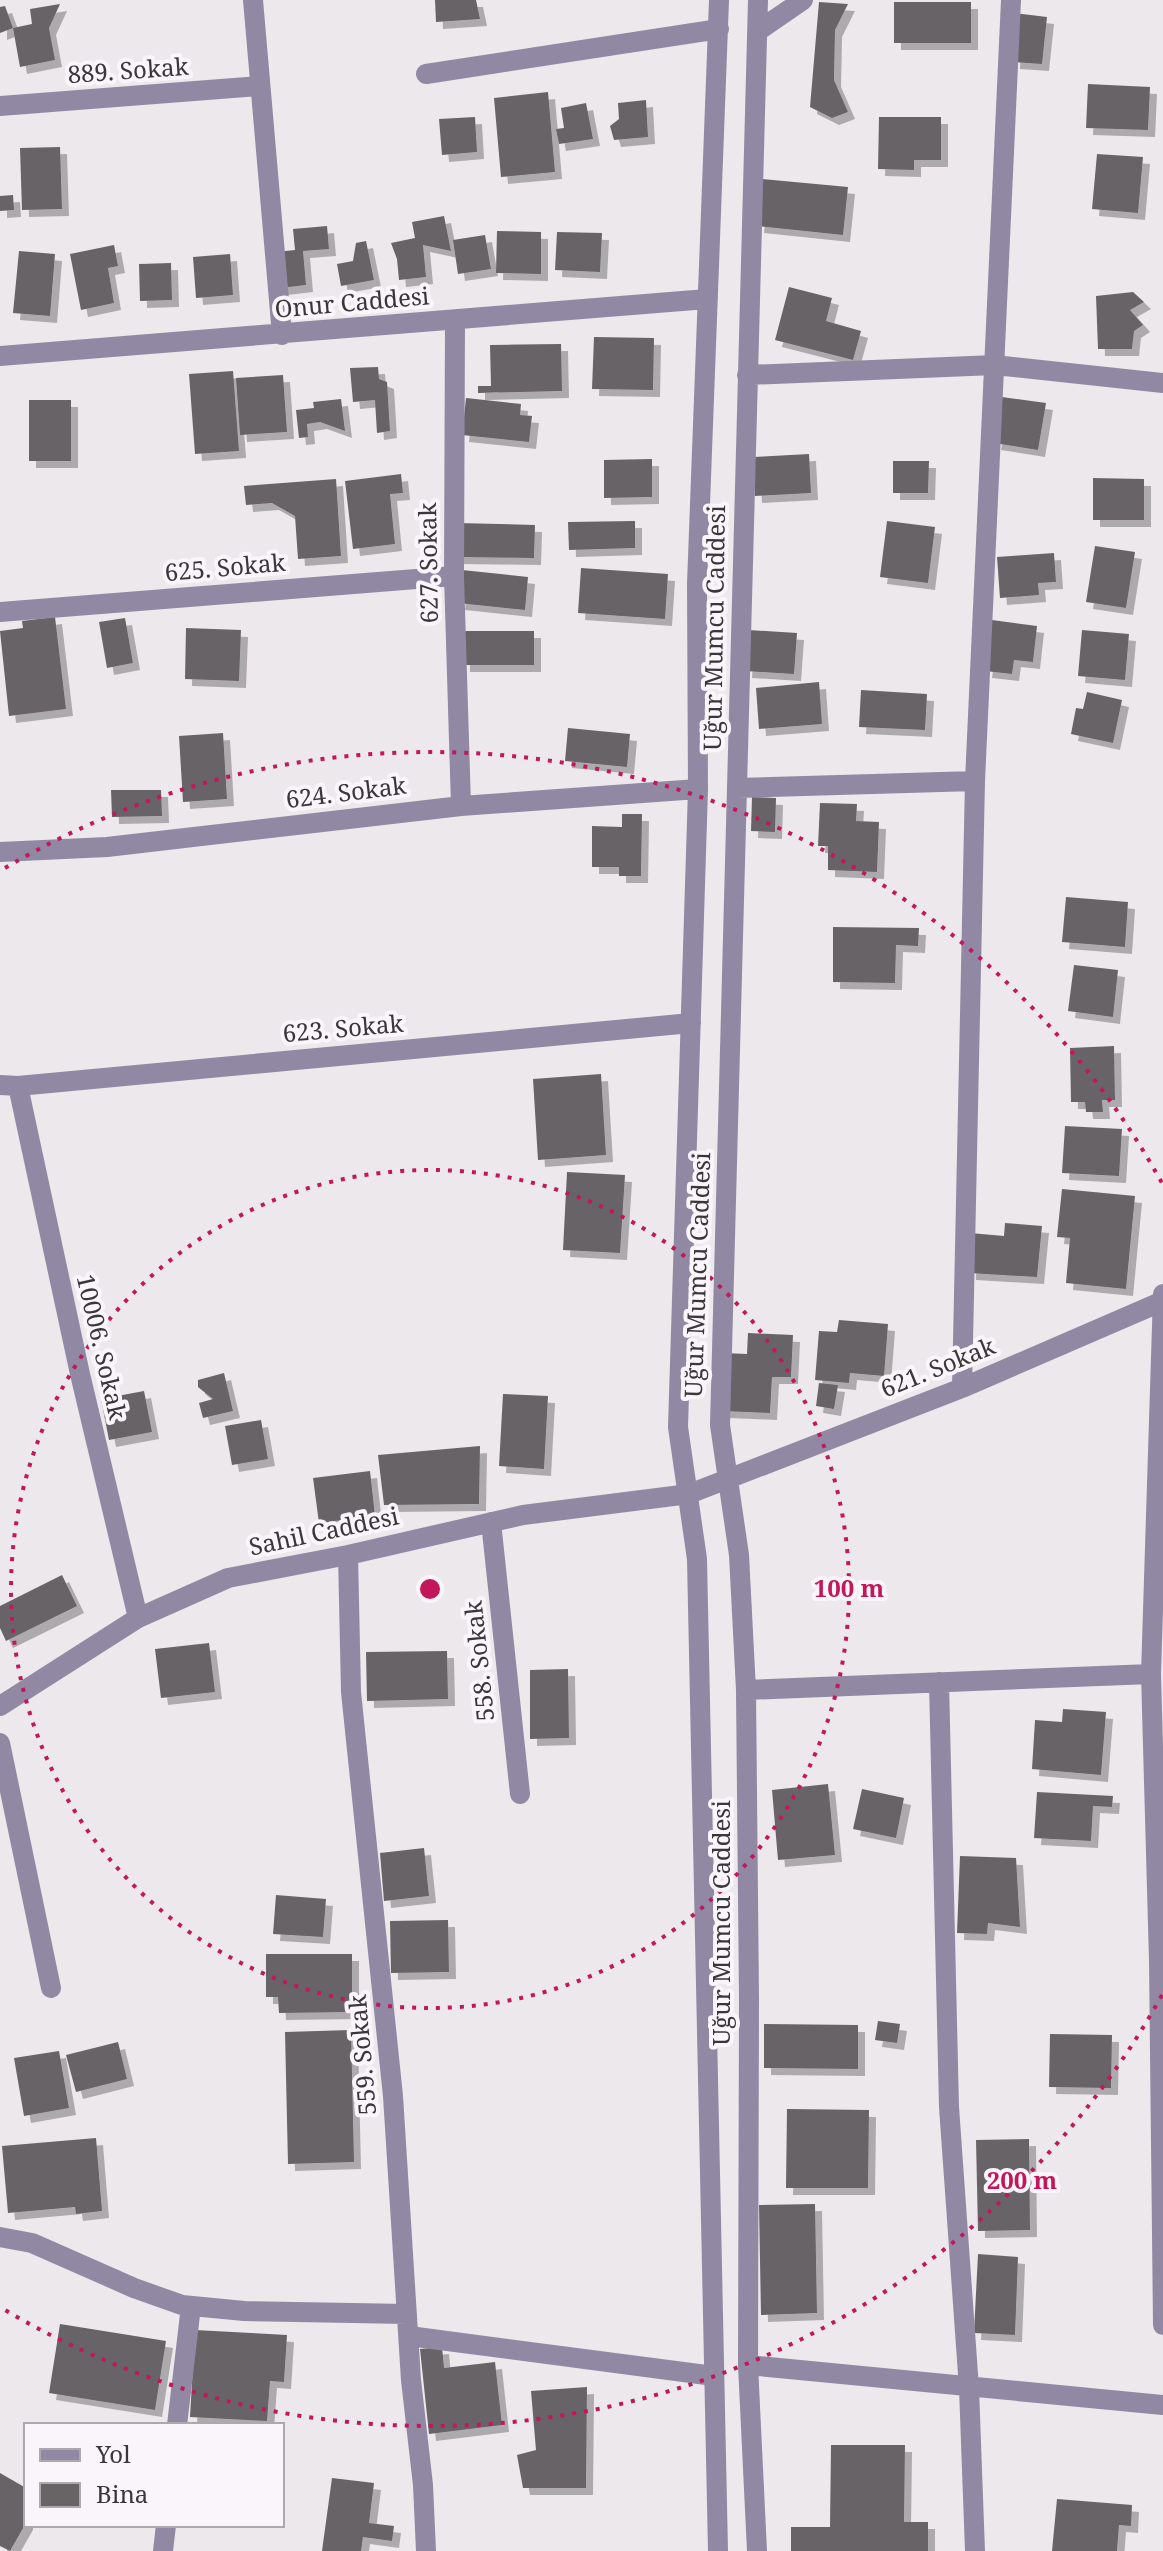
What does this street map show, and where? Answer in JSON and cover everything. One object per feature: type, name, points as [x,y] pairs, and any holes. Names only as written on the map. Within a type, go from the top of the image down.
[{"type":"street","points":[[253,0],[282,335]]},
{"type":"street","name":"Uğur Mumcu Caddesi","points":[[718,2551],[697,1559],[678,1427],[698,789],[697,584],[719,0]]},
{"type":"street","name":"Uğur Mumcu Caddesi","points":[[757,2551],[748,2365],[746,1690],[739,1555],[720,1425],[758,0]]},
{"type":"street","points":[[758,31],[803,0]]},
{"type":"street","points":[[962,1388],[975,781],[1011,0]]},
{"type":"street","points":[[426,74],[719,29]]},
{"type":"street","name":"889. Sokak","points":[[0,106],[260,86]]},
{"type":"street","name":"Onur Caddesi","points":[[0,356],[707,299]]},
{"type":"street","name":"627. Sokak","points":[[455,321],[454,576],[461,806]]},
{"type":"street","points":[[747,375],[995,365],[1163,383]]},
{"type":"street","name":"625. Sokak","points":[[0,612],[454,576]]},
{"type":"street","points":[[738,788],[975,781]]},
{"type":"street","name":"624. Sokak","points":[[0,852],[107,847],[461,806],[698,789]]},
{"type":"street","name":"623. Sokak","points":[[9,1085],[691,1023]]},
{"type":"street","name":"10006. Sokak","points":[[9,1085],[138,1618]]},
{"type":"street","points":[[1163,1294],[1151,1674],[1159,1961],[1163,2325]]},
{"type":"street","name":"621. Sokak","points":[[689,1494],[962,1388],[1163,1301]]},
{"type":"street","name":"Sahil Caddesi","points":[[0,1706],[138,1618],[228,1578],[348,1555],[523,1515],[689,1494]]},
{"type":"street","name":"558. Sokak","points":[[491,1522],[520,1794]]},
{"type":"street","name":"559. Sokak","points":[[348,1555],[351,1692],[393,2096],[426,2551]]},
{"type":"street","points":[[746,1690],[1151,1674]]},
{"type":"street","points":[[939,1682],[949,2107],[969,2388],[975,2551]]},
{"type":"street","points":[[0,1743],[51,1988]]},
{"type":"street","points":[[0,2237],[32,2243],[152,2295],[191,2306],[244,2311],[407,2314]]},
{"type":"street","points":[[177,2423],[191,2306]]},
{"type":"street","points":[[409,2336],[714,2376]]},
{"type":"street","points":[[748,2365],[1163,2405]]},
{"type":"street","points":[[163,2551],[166,2527]]},
{"type":"building","points":[[435,0],[476,0],[480,19],[436,22]]},
{"type":"building","points":[[819,2],[848,4],[835,30],[834,80],[848,112],[832,118],[810,107]]},
{"type":"building","points":[[894,2],[971,2],[971,43],[894,43]]},
{"type":"building","points":[[60,4],[49,28],[55,60],[20,67],[13,28],[32,24],[30,9]]},
{"type":"building","points":[[5,6],[13,28],[0,33],[0,7]]},
{"type":"building","points":[[1014,13],[1047,17],[1042,64],[1013,62]]},
{"type":"building","points":[[1088,84],[1150,87],[1148,130],[1086,128]]},
{"type":"building","points":[[548,92],[555,172],[501,177],[494,98]]},
{"type":"building","points":[[646,100],[648,137],[614,140],[610,126],[619,119],[618,103]]},
{"type":"building","points":[[586,103],[593,139],[559,144],[556,129],[564,128],[561,108]]},
{"type":"building","points":[[475,117],[477,152],[442,155],[439,119]]},
{"type":"building","points":[[879,117],[941,117],[941,160],[914,160],[914,170],[878,169]]},
{"type":"building","points":[[60,147],[62,209],[22,210],[20,148]]},
{"type":"building","points":[[1097,154],[1143,157],[1138,213],[1092,209]]},
{"type":"building","points":[[762,179],[848,187],[843,235],[757,226]]},
{"type":"building","points":[[13,195],[14,210],[0,211],[0,196]]},
{"type":"building","points":[[444,216],[451,251],[423,245],[426,277],[399,280],[397,259],[391,243],[415,238],[412,222]]},
{"type":"building","points":[[327,226],[329,249],[303,251],[306,285],[280,288],[276,252],[295,250],[293,229]]},
{"type":"building","points":[[497,231],[541,232],[541,274],[496,273]]},
{"type":"building","points":[[557,232],[602,233],[600,272],[555,270]]},
{"type":"building","points":[[485,235],[491,269],[458,274],[453,240]]},
{"type":"building","points":[[366,241],[374,280],[341,286],[337,264],[353,261],[356,243]]},
{"type":"building","points":[[114,245],[118,266],[108,268],[114,303],[81,310],[70,254]]},
{"type":"building","points":[[19,251],[55,254],[50,316],[13,313]]},
{"type":"building","points":[[230,254],[233,295],[196,298],[193,257]]},
{"type":"building","points":[[171,263],[172,300],[140,301],[139,264]]},
{"type":"building","points":[[789,287],[832,298],[826,321],[861,331],[853,360],[775,340]]},
{"type":"building","points":[[1133,292],[1144,302],[1130,310],[1143,325],[1134,331],[1132,349],[1098,349],[1096,296]]},
{"type":"building","points":[[594,337],[654,338],[653,390],[592,389]]},
{"type":"building","points":[[561,344],[562,391],[478,393],[478,386],[491,386],[490,345]]},
{"type":"building","points":[[378,367],[379,379],[387,382],[390,431],[377,433],[375,400],[353,402],[350,368]]},
{"type":"building","points":[[233,371],[239,451],[195,454],[189,374]]},
{"type":"building","points":[[283,375],[287,432],[240,435],[236,378]]},
{"type":"building","points":[[1002,397],[1046,403],[1038,450],[994,443]]},
{"type":"building","points":[[466,398],[521,404],[520,415],[532,416],[529,442],[462,435]]},
{"type":"building","points":[[341,399],[345,431],[320,422],[307,424],[308,437],[299,438],[296,410],[314,408],[313,402]]},
{"type":"building","points":[[29,400],[71,400],[71,461],[29,461]]},
{"type":"building","points":[[809,454],[811,493],[755,496],[753,457]]},
{"type":"building","points":[[652,459],[652,497],[604,498],[604,460]]},
{"type":"building","points":[[893,461],[929,461],[928,493],[893,493]]},
{"type":"building","points":[[401,474],[403,493],[390,494],[395,544],[353,549],[345,481]]},
{"type":"building","points":[[1093,478],[1144,479],[1144,520],[1093,520]]},
{"type":"building","points":[[336,479],[341,556],[298,559],[295,516],[272,503],[246,505],[244,486]]},
{"type":"building","points":[[635,521],[635,548],[569,550],[568,522]]},
{"type":"building","points":[[887,521],[935,527],[928,583],[880,577]]},
{"type":"building","points":[[457,523],[535,525],[534,558],[456,557]]},
{"type":"building","points":[[1095,546],[1135,552],[1126,608],[1086,602]]},
{"type":"building","points":[[1054,553],[1056,582],[1038,583],[1039,595],[1000,598],[997,557]]},
{"type":"building","points":[[581,568],[668,574],[665,619],[578,613]]},
{"type":"building","points":[[462,570],[528,577],[525,610],[458,603]]},
{"type":"building","points":[[55,617],[66,709],[9,716],[0,631],[23,628],[22,621]]},
{"type":"building","points":[[125,618],[133,663],[107,668],[99,622]]},
{"type":"building","points":[[992,620],[1037,626],[1033,662],[1014,660],[1012,674],[985,671]]},
{"type":"building","points":[[186,628],[241,630],[239,681],[185,679]]},
{"type":"building","points":[[748,630],[797,633],[794,674],[745,671]]},
{"type":"building","points":[[1082,630],[1129,634],[1125,680],[1078,676]]},
{"type":"building","points":[[463,631],[534,631],[534,665],[463,665]]},
{"type":"building","points":[[819,682],[822,724],[759,729],[756,688]]},
{"type":"building","points":[[861,690],[927,694],[925,730],[859,727]]},
{"type":"building","points":[[1087,692],[1122,700],[1113,743],[1071,734],[1076,708],[1083,709]]},
{"type":"building","points":[[568,728],[630,734],[627,767],[565,761]]},
{"type":"building","points":[[223,733],[227,799],[183,802],[179,736]]},
{"type":"building","points":[[111,790],[161,790],[162,816],[112,817]]},
{"type":"building","points":[[752,797],[776,798],[775,832],[751,831]]},
{"type":"building","points":[[820,803],[857,804],[856,821],[879,822],[877,872],[828,870],[828,846],[818,846]]},
{"type":"building","points":[[622,814],[642,814],[641,876],[619,876],[619,867],[592,867],[592,826],[622,827]]},
{"type":"building","points":[[1066,897],[1128,902],[1125,947],[1062,942]]},
{"type":"building","points":[[833,927],[919,928],[918,946],[896,945],[895,983],[833,982]]},
{"type":"building","points":[[1074,965],[1118,970],[1113,1017],[1068,1011]]},
{"type":"building","points":[[1114,1046],[1115,1100],[1102,1100],[1103,1112],[1086,1112],[1085,1102],[1071,1102],[1070,1048]]},
{"type":"building","points":[[601,1074],[606,1155],[538,1160],[533,1079]]},
{"type":"building","points":[[1065,1126],[1122,1129],[1119,1176],[1062,1173]]},
{"type":"building","points":[[567,1172],[625,1175],[620,1253],[563,1250]]},
{"type":"building","points":[[1062,1189],[1135,1196],[1126,1289],[1066,1283],[1070,1238],[1057,1237]]},
{"type":"building","points":[[1005,1223],[1042,1226],[1037,1277],[969,1273],[970,1233],[1004,1236]]},
{"type":"building","points":[[839,1320],[888,1324],[884,1376],[850,1373],[849,1383],[815,1380],[819,1331],[837,1332]]},
{"type":"building","points":[[748,1333],[793,1335],[791,1377],[772,1377],[770,1413],[721,1411],[724,1353],[747,1354]]},
{"type":"building","points":[[224,1373],[233,1411],[203,1418],[199,1403],[213,1399],[198,1387],[198,1380]]},
{"type":"building","points":[[819,1383],[838,1385],[834,1409],[816,1406]]},
{"type":"building","points":[[144,1391],[152,1432],[109,1440],[101,1399]]},
{"type":"building","points":[[503,1394],[548,1396],[544,1469],[499,1466]]},
{"type":"building","points":[[261,1420],[268,1459],[232,1465],[225,1426]]},
{"type":"building","points":[[480,1446],[479,1504],[384,1505],[378,1455]]},
{"type":"building","points":[[370,1471],[375,1516],[319,1523],[313,1478]]},
{"type":"building","points":[[62,1575],[77,1606],[6,1641],[0,1628],[0,1606]]},
{"type":"building","points":[[209,1643],[215,1692],[161,1698],[155,1649]]},
{"type":"building","points":[[447,1651],[448,1699],[367,1701],[366,1652]]},
{"type":"building","points":[[568,1669],[569,1738],[530,1739],[530,1670]]},
{"type":"building","points":[[1063,1709],[1106,1712],[1101,1775],[1032,1769],[1035,1720],[1062,1722]]},
{"type":"building","points":[[828,1784],[835,1855],[778,1860],[772,1790]]},
{"type":"building","points":[[862,1789],[904,1798],[896,1838],[853,1829]]},
{"type":"building","points":[[1037,1792],[1113,1796],[1112,1807],[1093,1806],[1091,1841],[1034,1838]]},
{"type":"building","points":[[424,1848],[429,1896],[384,1901],[380,1853]]},
{"type":"building","points":[[960,1856],[1016,1858],[1020,1927],[988,1923],[987,1934],[957,1933]]},
{"type":"building","points":[[276,1895],[326,1899],[323,1937],[273,1934]]},
{"type":"building","points":[[448,1920],[449,1972],[391,1973],[390,1921]]},
{"type":"building","points":[[266,1954],[352,1954],[352,2012],[279,2013],[278,1997],[266,1997]]},
{"type":"building","points":[[878,2021],[900,2024],[897,2043],[875,2040]]},
{"type":"building","points":[[764,2024],[858,2025],[858,2069],[764,2068]]},
{"type":"building","points":[[351,2030],[354,2162],[288,2164],[285,2032]]},
{"type":"building","points":[[1050,2034],[1112,2035],[1111,2088],[1049,2087]]},
{"type":"building","points":[[118,2042],[127,2079],[76,2092],[66,2055]]},
{"type":"building","points":[[59,2051],[69,2108],[24,2116],[14,2058]]},
{"type":"building","points":[[787,2109],[869,2110],[868,2188],[786,2188]]},
{"type":"building","points":[[96,2138],[102,2211],[76,2214],[75,2207],[8,2213],[2,2146]]},
{"type":"building","points":[[1029,2139],[1030,2230],[978,2231],[976,2140]]},
{"type":"building","points":[[815,2204],[817,2313],[761,2315],[759,2205]]},
{"type":"building","points":[[978,2254],[1018,2257],[1015,2335],[974,2333]]},
{"type":"building","points":[[60,2324],[166,2341],[155,2410],[49,2393]]},
{"type":"building","points":[[195,2330],[287,2335],[284,2382],[270,2381],[267,2421],[190,2417]]},
{"type":"building","points":[[442,2347],[444,2368],[495,2362],[502,2425],[429,2434],[420,2349]]},
{"type":"building","points":[[587,2387],[586,2488],[523,2488],[517,2455],[536,2450],[531,2391]]},
{"type":"building","points":[[831,2445],[905,2445],[904,2522],[928,2522],[928,2551],[791,2551],[791,2527],[830,2527]]},
{"type":"building","points":[[0,2473],[24,2487],[24,2526],[10,2551],[0,2546]]},
{"type":"building","points":[[332,2478],[374,2483],[369,2523],[394,2526],[392,2541],[363,2537],[361,2551],[322,2551]]},
{"type":"building","points":[[1057,2499],[1132,2505],[1131,2526],[1119,2525],[1117,2551],[1052,2551]]}]
